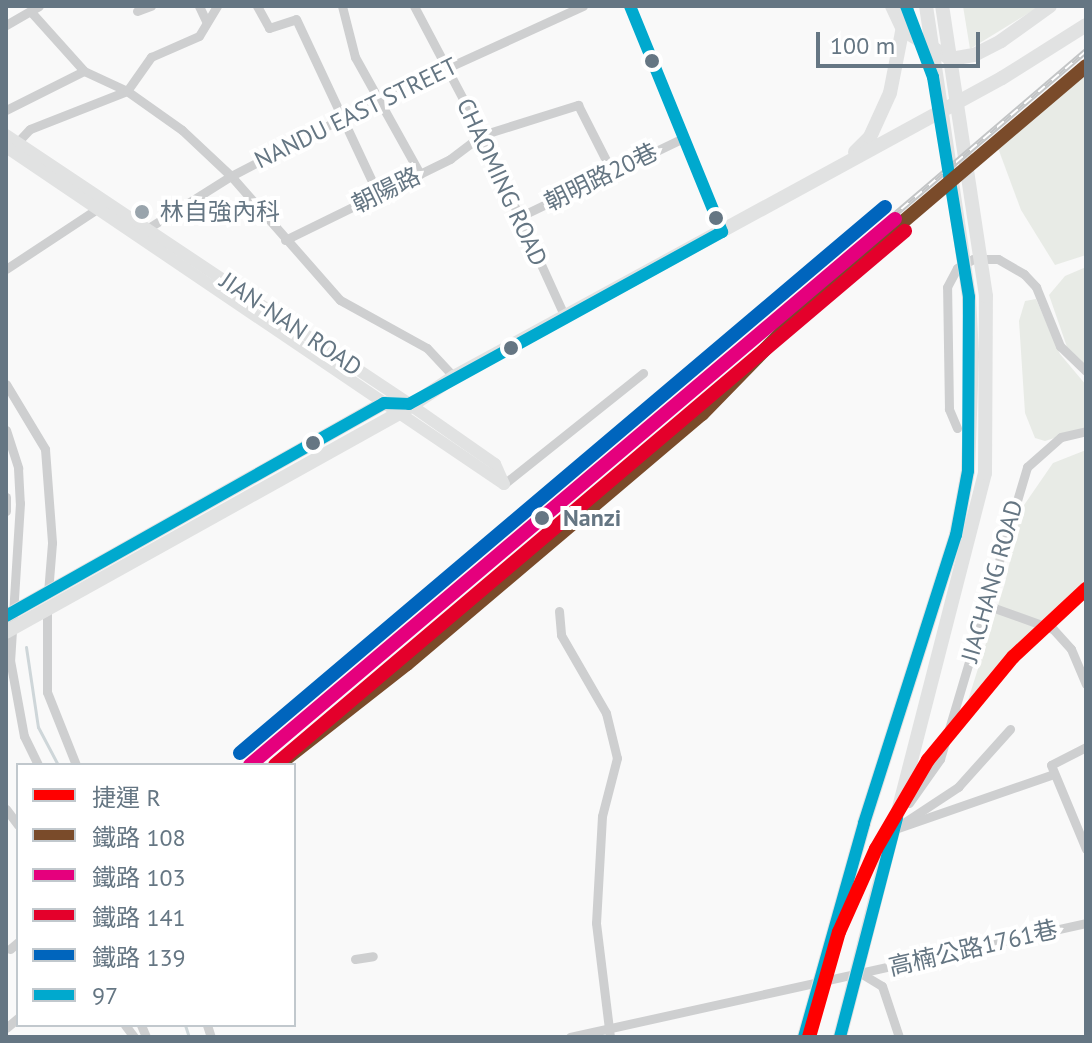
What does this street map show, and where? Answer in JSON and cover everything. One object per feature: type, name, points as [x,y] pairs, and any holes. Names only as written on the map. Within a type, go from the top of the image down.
[{"type":"main road","points":[[892,6],[903,30],[942,56],[962,58],[1001,41],[1050,6]]},
{"type":"main road","points":[[843,163],[870,137],[884,109],[906,6]]},
{"type":"main road","points":[[906,6],[933,77]]},
{"type":"main road","points":[[804,1037],[956,535],[968,471],[969,297],[933,77],[926,6]]},
{"type":"main road","points":[[840,1037],[895,829],[907,768],[972,540],[989,412],[986,296],[942,6]]},
{"type":"main road","points":[[42,603],[404,408],[454,377],[1002,78],[1086,25]]},
{"type":"main road","points":[[10,622],[384,403],[404,408]]},
{"type":"street","points":[[137,11],[151,6]]},
{"type":"street","points":[[199,6],[206,21]]},
{"type":"street","points":[[11,147],[30,129],[127,91],[151,57],[199,36],[217,6]]},
{"type":"street","points":[[257,6],[269,28],[296,19],[341,122],[378,194]]},
{"type":"street","points":[[342,6],[355,57],[381,98],[420,174]]},
{"type":"street","name":"CHAOMING ROAD","points":[[414,6],[482,135],[565,317]]},
{"type":"street","name":"NANDU EAST STREET","points":[[142,232],[231,176],[341,122],[381,98],[583,6]]},
{"type":"street","points":[[630,6],[722,232]]},
{"type":"street","points":[[6,25],[35,9],[84,71],[127,91],[182,130],[231,176],[340,300],[427,348],[454,377]]},
{"type":"street","points":[[6,110],[84,71]]},
{"type":"street","name":"朝陽路","points":[[285,240],[420,174],[482,135],[578,105],[612,172]]},
{"type":"street","name":"JIAN-NAN ROAD","points":[[6,135],[11,147],[404,408],[495,464],[504,484]]},
{"type":"street","name":"朝明路20巷","points":[[519,217],[683,138]]},
{"type":"street","points":[[6,269],[102,206]]},
{"type":"street","name":"JIAN-NAN ROAD","points":[[142,232],[384,403]]},
{"type":"street","points":[[957,428],[949,409],[950,277],[963,264],[981,257],[1011,264],[1036,287],[1060,346],[1086,371]]},
{"type":"street","points":[[504,484],[643,373]]},
{"type":"street","points":[[6,384],[45,449],[52,543],[42,603],[47,692],[75,763]]},
{"type":"street","points":[[6,430],[18,468],[20,503],[17,590],[10,622]]},
{"type":"street","name":"JIACHANG ROAD","points":[[909,803],[940,759],[1027,467],[1054,442],[1086,431]]},
{"type":"street","points":[[6,497],[6,511]]},
{"type":"street","points":[[6,595],[15,701],[37,763]]},
{"type":"street","points":[[986,605],[1053,629],[1071,649],[1086,684]]},
{"type":"street","points":[[559,611],[561,635],[606,713],[617,758],[602,816],[596,923],[609,1032]]},
{"type":"street","points":[[895,829],[958,787],[1010,729]]},
{"type":"street","points":[[1086,747],[1056,759],[1051,765],[1086,849]]},
{"type":"street","points":[[895,829],[1054,774]]},
{"type":"street","name":"高楠公路1761巷","points":[[570,1037],[609,1032],[820,980],[1086,923]]},
{"type":"street","points":[[355,959],[373,956]]},
{"type":"street","points":[[859,973],[882,986],[899,1037]]},
{"type":"shaded area","points":[[963,6],[1040,6],[970,49]]},
{"type":"shaded area","points":[[1086,75],[1086,255],[1055,265],[1021,210],[998,148]]},
{"type":"shaded area","points":[[1086,267],[1086,366],[1067,347],[1049,295],[1065,276]]},
{"type":"shaded area","points":[[1036,299],[1060,354],[1086,385],[1086,428],[1045,441],[1035,438],[1025,413],[1019,321],[1025,301]]},
{"type":"shaded area","points":[[1086,450],[1086,584],[1024,642],[964,713],[1005,583],[1022,508],[1053,463]]},
{"type":"waterway","points":[[26,647],[38,727],[57,763]]},
{"type":"waterway","points":[[186,1027],[189,1037]]},
{"type":"railway","points":[[272,747],[1086,51]]},
{"type":"metro line","name":"R","points":[[809,1037],[839,932],[876,849],[928,760],[1013,657],[1086,589]]},
{"type":"rail line","name":"108","points":[[281,763],[407,664],[702,414],[824,289],[1086,66]]},
{"type":"rail line","name":"139","points":[[240,753],[885,207]]},
{"type":"rail line","name":"103","points":[[252,763],[895,219]]},
{"type":"rail line","name":"141","points":[[277,763],[905,231]]},
{"type":"transit line","name":"97","points":[[630,6],[722,232]]},
{"type":"transit line","name":"97","points":[[804,1037],[864,823],[956,535],[968,471],[969,297],[933,77],[906,6]]},
{"type":"transit line","name":"97","points":[[6,616],[384,403],[409,404],[722,232]]},
{"type":"transit line","name":"97","points":[[840,1037],[897,818]]},
{"type":"place","name":"林自強內科","points":[[142,212]]},
{"type":"place","name":"Nanzi","points":[[542,518]]}]
